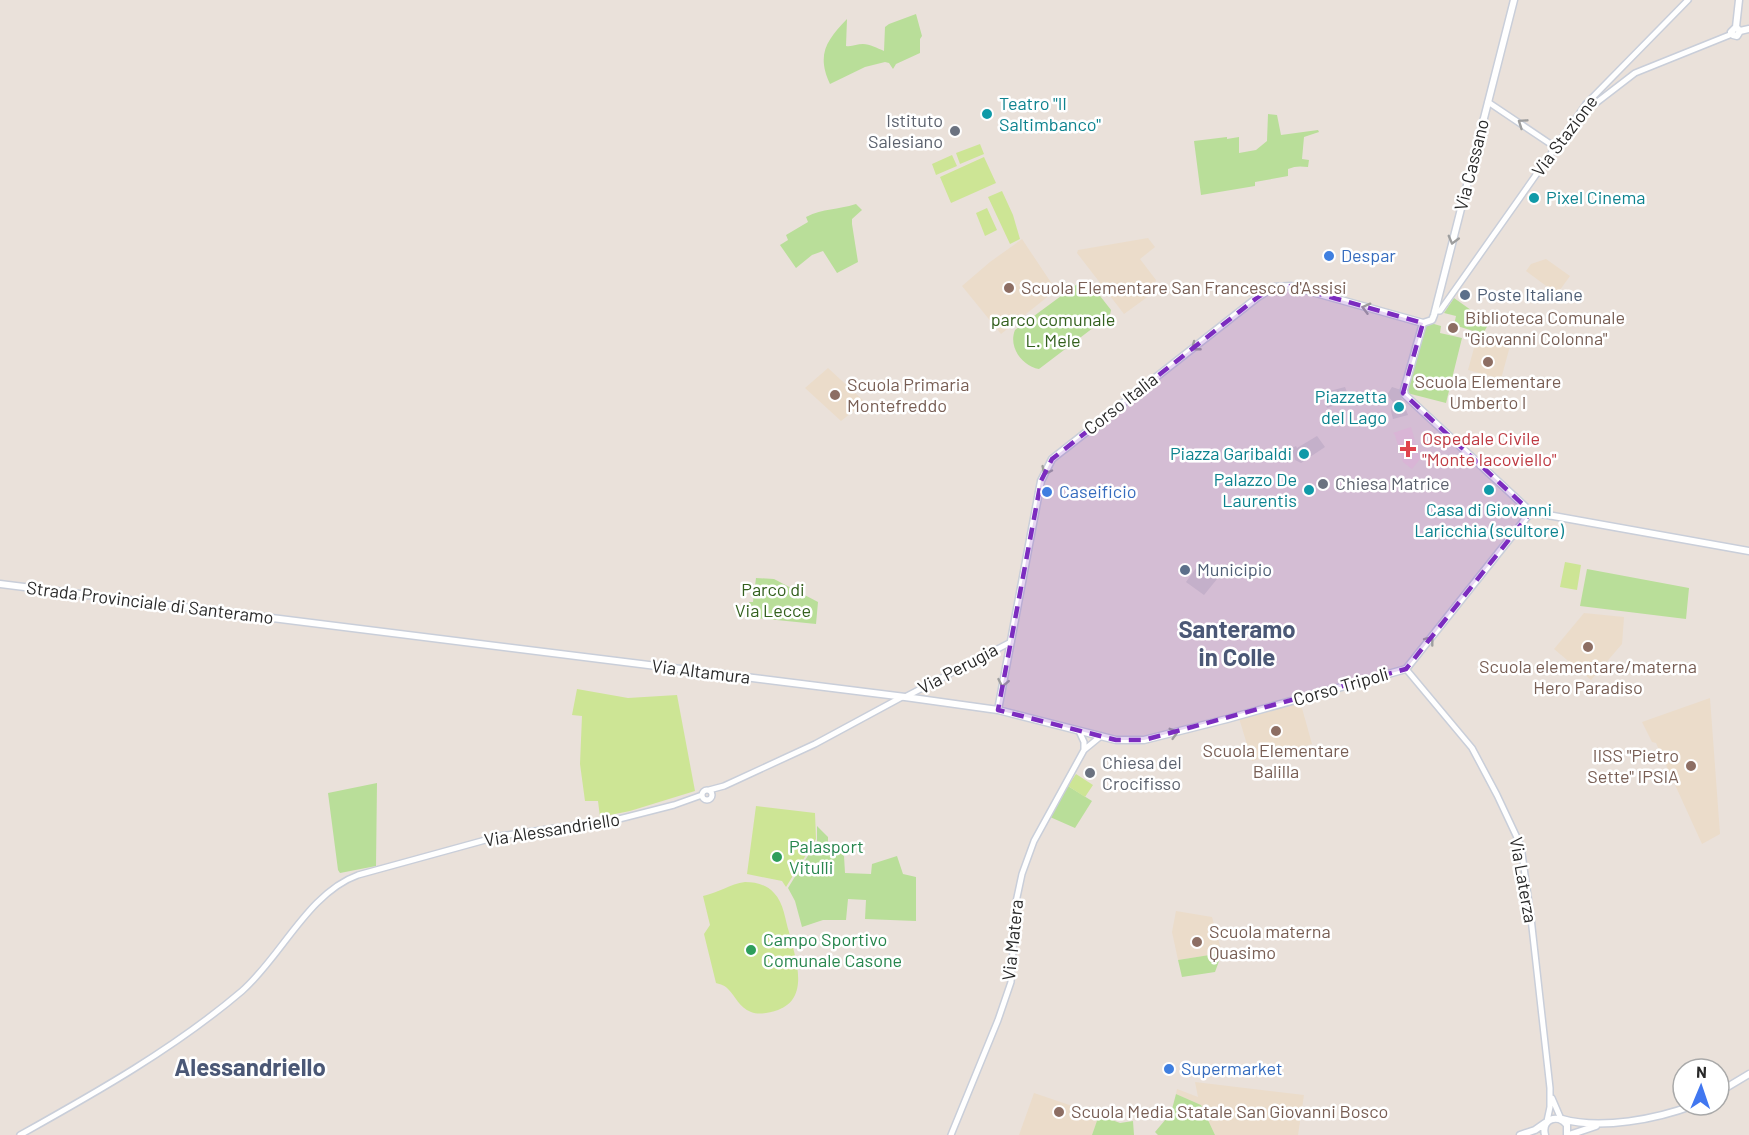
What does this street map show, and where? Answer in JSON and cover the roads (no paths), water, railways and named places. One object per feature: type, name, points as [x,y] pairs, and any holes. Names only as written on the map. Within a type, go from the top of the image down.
[{"type":"main road","name":"Via Cassano","points":[[1435,311],[1514,0]]},
{"type":"main road","points":[[1732,34],[1737,36],[1739,0]]},
{"type":"main road","points":[[1738,29],[1749,29]]},
{"type":"main road","name":"Corso Italia","points":[[998,710],[1041,481],[1052,459],[1258,297],[1274,287],[1291,286],[1423,323]]},
{"type":"main road","points":[[1435,311],[1433,318],[1423,323],[1404,390],[1408,399],[1530,512],[1749,551]]},
{"type":"main road","name":"Corso Tripoli","points":[[1101,736],[1116,740],[1144,740],[1164,736],[1407,669],[1530,512]]},
{"type":"main road","name":"Strada Provinciale di Santeramo","points":[[0,584],[299,622]]},
{"type":"main road","name":"Via Altamura","points":[[299,622],[998,710],[1101,736]]},
{"type":"main road","points":[[1731,1085],[1749,1074]]},
{"type":"main road","points":[[1562,1119],[1567,1125],[1568,1135],[1587,1128],[1671,1112]]},
{"type":"main road","points":[[1520,1135],[1535,1130],[1554,1118],[1580,1123],[1611,1123]]},
{"type":"main road","points":[[1545,1135],[1546,1122]]},
{"type":"street","name":"Via Stazione","points":[[1435,311],[1440,311],[1586,104],[1688,0]]},
{"type":"street","points":[[1586,104],[1596,103],[1635,73],[1732,34]]},
{"type":"street","points":[[1488,102],[1555,147]]},
{"type":"street","name":"Via Perugia","points":[[903,697],[1011,642]]},
{"type":"street","name":"Via Laterza","points":[[1407,669],[1472,748],[1521,846],[1550,1088]]},
{"type":"street","name":"Via Alessandriello","points":[[702,796],[709,800],[711,793],[724,786],[823,740],[903,697]]},
{"type":"street","points":[[1079,731],[1084,749],[1101,736]]},
{"type":"street","name":"Via Matera","points":[[951,1135],[1011,982],[1015,906],[1024,867],[1036,834],[1092,734]]},
{"type":"street","name":"Via Alessandriello","points":[[20,1135],[113,1083],[226,1004],[254,979],[319,903],[346,880],[493,838],[541,829],[606,822],[702,796],[705,791],[711,793]]},
{"type":"street","points":[[1550,1088],[1553,1102],[1562,1119]]},
{"type":"street","points":[[1546,1122],[1550,1107],[1550,1088]]},
{"type":"place","name":"Teatro \"Il Saltimbanco\"","points":[[987,114]]},
{"type":"place","name":"Istituto Salesiano","points":[[955,131]]},
{"type":"place","name":"Pixel Cinema","points":[[1534,198]]},
{"type":"place","name":"Despar","points":[[1329,256]]},
{"type":"place","name":"Scuola Elementare San Francesco d'Assisi","points":[[1009,288]]},
{"type":"place","name":"Poste Italiane","points":[[1465,295]]},
{"type":"place","name":"Biblioteca Comunale \"Giovanni Colonna\"","points":[[1453,328]]},
{"type":"place","name":"Scuola Elementare Umberto I","points":[[1488,362]]},
{"type":"place","name":"Scuola Primaria Montefreddo","points":[[835,395]]},
{"type":"place","name":"Piazzetta del Lago","points":[[1399,407]]},
{"type":"place","name":"Ospedale Civile \"Monte Iacoviello\"","points":[[1408,449]]},
{"type":"place","name":"Piazza Garibaldi","points":[[1304,454]]},
{"type":"place","name":"Chiesa Matrice","points":[[1323,484]]},
{"type":"place","name":"Palazzo De Laurentis","points":[[1309,490]]},
{"type":"place","name":"Casa di Giovanni Laricchia (scultore)","points":[[1489,490]]},
{"type":"place","name":"Caseificio","points":[[1047,492]]},
{"type":"place","name":"Municipio","points":[[1185,570]]},
{"type":"place","name":"Scuola elementare/materna Hero Paradiso","points":[[1588,647]]},
{"type":"place","name":"Scuola Elementare Balilla","points":[[1276,731]]},
{"type":"place","name":"IISS \"Pietro Sette\" IPSIA","points":[[1691,766]]},
{"type":"place","name":"Chiesa del Crocifisso","points":[[1090,773]]},
{"type":"place","name":"Palasport Vitulli","points":[[777,857]]},
{"type":"place","name":"Scuola materna Quasimo","points":[[1197,942]]},
{"type":"place","name":"Campo Sportivo Comunale Casone","points":[[751,950]]},
{"type":"place","name":"Supermarket","points":[[1169,1069]]},
{"type":"place","name":"Scuola Media Statale San Giovanni Bosco","points":[[1059,1112]]},
{"type":"district","name":"Santeramo in Colle","points":[[1237,644]]},
{"type":"district","name":"Alessandriello","points":[[250,1068]]},
{"type":"park label","name":"parco comunale L. Mele","points":[[1053,330]]},
{"type":"park label","name":"Parco di Via Lecce","points":[[773,600]]}]
